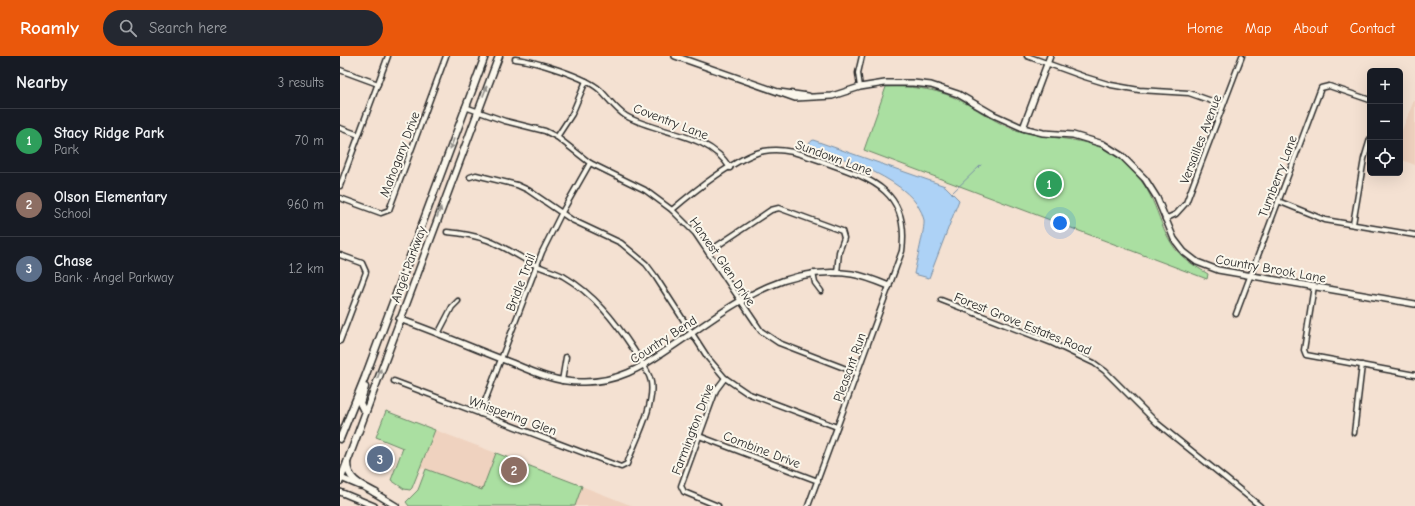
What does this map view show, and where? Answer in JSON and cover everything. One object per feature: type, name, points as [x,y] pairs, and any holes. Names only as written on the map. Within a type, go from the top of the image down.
[{"type":"main road","name":"Angel Parkway","points":[[340,439],[371,361],[485,56]]},
{"type":"main road","name":"Angel Parkway","points":[[340,479],[499,56]]},
{"type":"main road","points":[[387,315],[399,319]]},
{"type":"main road","points":[[366,410],[363,409],[360,403],[371,361]]},
{"type":"main road","points":[[348,460],[348,469],[352,478],[376,493]]},
{"type":"street","points":[[340,186],[388,56]]},
{"type":"street","name":"Mahogany Drive","points":[[340,198],[381,213],[389,210],[446,56]]},
{"type":"street","name":"Country Brook Lane","points":[[675,56],[688,58],[775,92],[815,97],[832,96],[860,88],[901,82],[938,87],[958,94],[994,115],[1023,128],[1083,137],[1103,144],[1113,150],[1130,163],[1145,179],[1157,198],[1165,219],[1179,246],[1197,262],[1212,269],[1415,304]]},
{"type":"street","points":[[860,88],[858,73],[862,56]]},
{"type":"street","points":[[1027,56],[1111,85],[1146,90],[1189,93],[1224,105]]},
{"type":"street","points":[[1023,128],[1050,56]]},
{"type":"street","name":"Versailles Avenue","points":[[1165,219],[1176,214],[1186,203],[1242,56]]},
{"type":"street","name":"Coventry Lane","points":[[516,59],[529,60],[586,81],[600,90],[625,115],[700,142],[717,152],[730,168]]},
{"type":"street","points":[[340,70],[378,84]]},
{"type":"street","points":[[557,137],[572,114],[586,81]]},
{"type":"street","name":"Turnberry Lane","points":[[1236,314],[1249,276],[1321,88],[1325,85],[1367,99]]},
{"type":"street","name":"Harvest Glen Drive","points":[[466,107],[505,121],[537,128],[557,137],[590,163],[645,190],[672,210],[695,233],[754,322],[770,338],[857,373]]},
{"type":"street","points":[[340,128],[359,135]]},
{"type":"street","points":[[1353,224],[1364,159],[1370,140]]},
{"type":"street","name":"Sundown Lane","points":[[672,210],[685,199],[730,168],[756,154],[784,150],[802,154],[851,171],[876,183],[888,193],[897,206],[902,219],[904,233]]},
{"type":"street","name":"Bridle Trail","points":[[480,414],[537,265],[561,214],[590,163]]},
{"type":"street","points":[[470,177],[476,175],[517,185],[528,190],[561,214],[610,236],[631,251],[655,276],[708,358],[725,378],[747,393],[837,427]]},
{"type":"street","points":[[1278,201],[1325,220],[1415,235]]},
{"type":"street","points":[[708,252],[775,209],[782,209],[837,228],[843,233],[844,238],[839,252],[837,273]]},
{"type":"street","points":[[447,232],[467,234],[490,240],[537,265],[564,277],[582,289],[611,317],[644,366]]},
{"type":"street","name":"Pleasant Run","points":[[808,506],[902,251],[904,233]]},
{"type":"street","points":[[340,255],[362,264],[366,272],[340,341]]},
{"type":"street","points":[[813,273],[815,283],[821,291]]},
{"type":"street","name":"Country Bend","points":[[399,319],[562,381],[601,381],[631,373],[644,366],[740,301],[760,289],[784,279],[813,273],[837,273],[857,275],[889,286]]},
{"type":"street","points":[[1314,286],[1304,350],[1305,354],[1309,356],[1415,375]]},
{"type":"street","name":"Forest Grove Estates Road","points":[[941,300],[1052,343],[1094,362],[1157,423],[1260,506]]},
{"type":"street","points":[[438,334],[452,307],[458,301]]},
{"type":"street","points":[[562,381],[566,357]]},
{"type":"street","points":[[1354,433],[1362,365]]},
{"type":"street","name":"Whispering Glen","points":[[394,381],[619,467],[627,464],[651,400],[651,382],[644,366]]},
{"type":"street","name":"Farmington Drive","points":[[718,506],[684,492],[681,489],[716,390],[725,378]]},
{"type":"street","name":"Combine Drive","points":[[699,436],[818,481]]},
{"type":"street","points":[[340,479],[376,493],[396,506]]},
{"type":"street","points":[[340,492],[374,506]]},
{"type":"shaded area","points":[[1415,98],[1415,165],[1403,160],[1403,128]]},
{"type":"shaded area","points":[[435,430],[633,506],[476,506],[481,490],[420,467]]},
{"type":"green space","points":[[886,87],[927,89],[946,94],[1016,130],[1094,145],[1118,157],[1144,185],[1150,195],[1169,239],[1175,248],[1186,260],[1208,274],[1207,279],[864,150]]},
{"type":"green space","points":[[386,411],[435,430],[410,490],[404,489],[391,480],[403,448],[376,437]]},
{"type":"green space","points":[[496,453],[582,486],[575,506],[409,506],[406,502],[418,490],[426,469],[482,490]]},
{"type":"water","points":[[813,140],[945,186],[959,200],[929,278],[914,274],[924,224],[924,220],[918,206],[907,193],[875,172],[807,145]]},
{"type":"waterway","points":[[952,193],[981,165]]},
{"type":"place","name":"Stacy Ridge Park","points":[[1049,184]]},
{"type":"place","name":"Chase","points":[[380,459]]},
{"type":"place","name":"Olson Elementary","points":[[514,470]]}]
